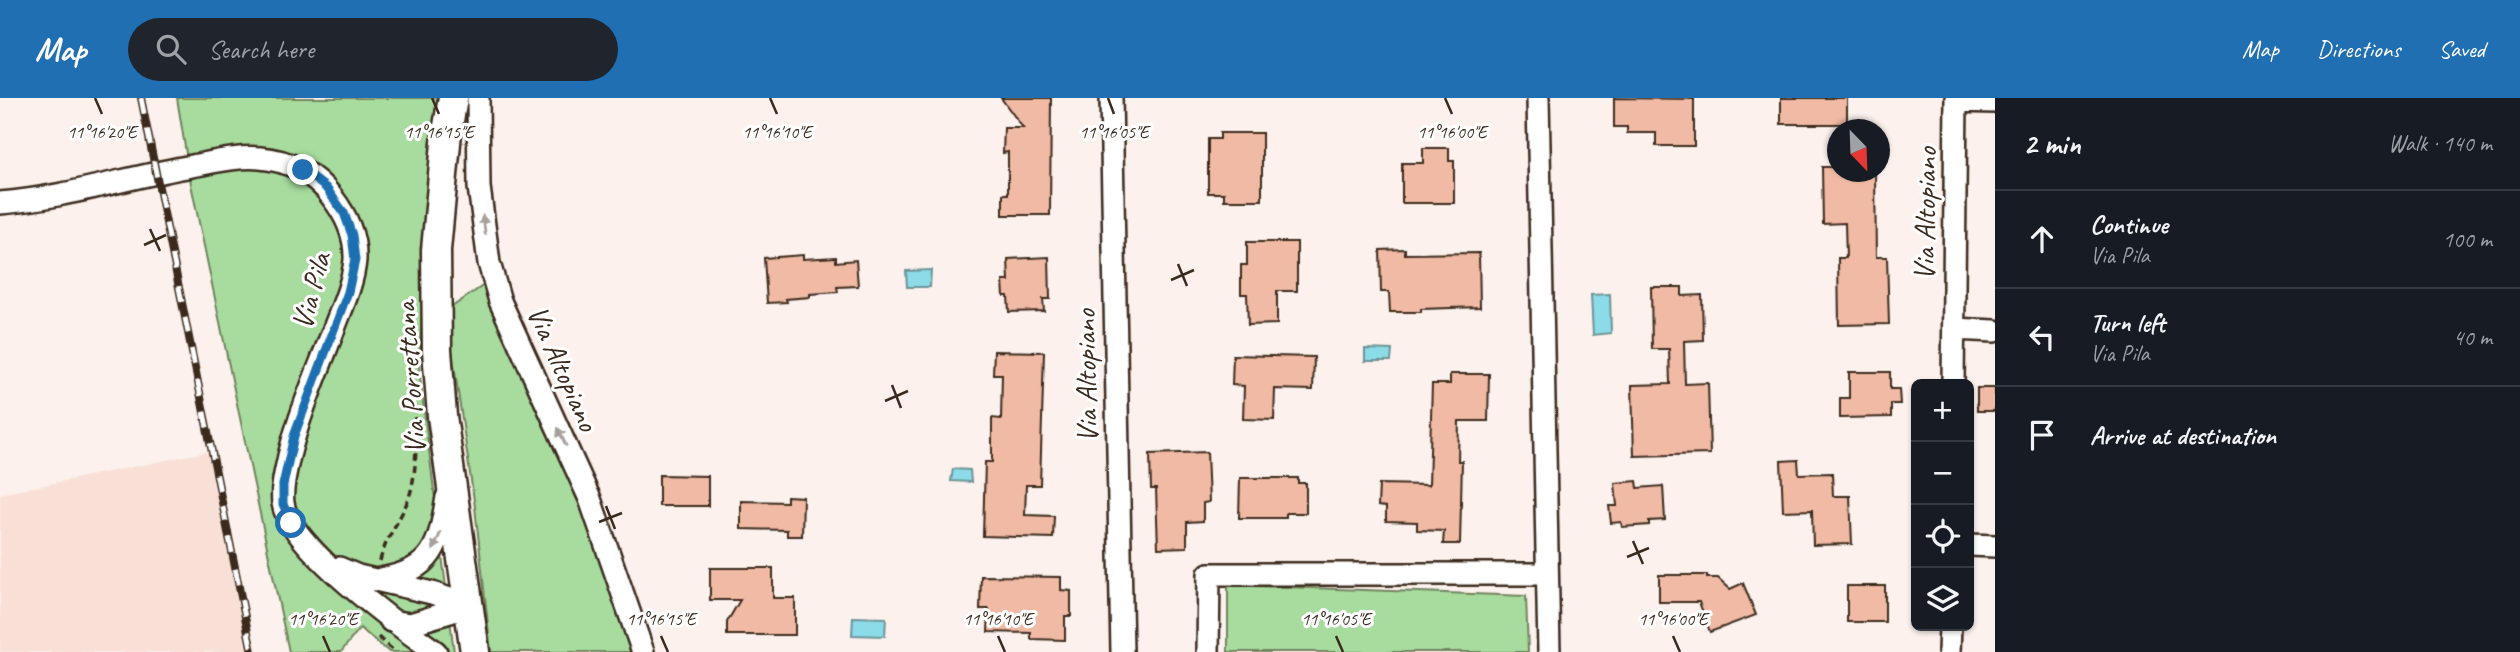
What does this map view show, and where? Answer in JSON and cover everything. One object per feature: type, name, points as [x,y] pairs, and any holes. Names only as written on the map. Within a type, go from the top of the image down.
[{"type":"main road","name":"Via Porrettana","points":[[453,98],[447,132],[436,250],[441,403],[475,652]]},
{"type":"street","name":"Via Altopiano","points":[[478,98],[479,187],[489,263],[500,301],[590,499],[643,652]]},
{"type":"street","name":"Via Altopiano","points":[[1111,98],[1122,652]]},
{"type":"street","points":[[1538,98],[1549,652]]},
{"type":"street","name":"Via Altopiano","points":[[1953,379],[1956,99],[1995,102]]},
{"type":"street","name":"Via Pila","points":[[0,203],[92,188],[177,168],[259,157],[284,162],[303,170],[326,188],[344,213],[352,235],[355,260],[348,292],[294,436],[283,485],[283,504],[291,523],[306,545],[391,621],[436,652]]},
{"type":"street","points":[[1954,329],[1995,331]]},
{"type":"street","points":[[379,579],[404,574],[427,559],[438,544],[451,474]]},
{"type":"street","points":[[1974,545],[1995,546]]},
{"type":"street","points":[[327,564],[358,576],[379,579],[470,606]]},
{"type":"street","points":[[1208,652],[1209,574],[1547,573]]},
{"type":"street","points":[[391,621],[410,624],[470,606]]},
{"type":"street","points":[[1949,652],[1950,631]]},
{"type":"shaded area","points":[[210,451],[252,652],[0,652],[0,494]]},
{"type":"green space","points":[[177,98],[440,98],[426,227],[419,370],[454,652],[389,652],[360,628],[341,652],[289,652],[191,184]]},
{"type":"green space","points":[[487,283],[546,403],[631,652],[491,652],[475,507],[446,311]]},
{"type":"green space","points":[[1228,585],[1526,596],[1528,652],[1228,652]]},
{"type":"water","points":[[931,270],[930,287],[907,287],[906,271]]},
{"type":"water","points":[[1610,294],[1611,333],[1593,335],[1591,295]]},
{"type":"water","points":[[1365,349],[1392,350],[1391,361],[1365,361]]},
{"type":"water","points":[[953,469],[970,470],[971,482],[951,481]]},
{"type":"water","points":[[853,617],[886,618],[885,636],[852,635]]},
{"type":"building","points":[[1001,98],[1051,98],[1050,215],[1003,215],[1003,194],[1008,194],[1008,152],[1003,153],[1004,128],[1023,128]]},
{"type":"building","points":[[1614,98],[1694,99],[1694,146],[1656,146],[1656,133],[1627,133],[1627,127],[1614,127]]},
{"type":"building","points":[[1781,98],[1847,98],[1847,119],[1827,119],[1827,124],[1781,124]]},
{"type":"building","points":[[1220,133],[1262,133],[1262,200],[1224,200],[1224,193],[1208,193],[1208,139],[1220,139]]},
{"type":"building","points":[[1423,148],[1449,148],[1449,161],[1454,161],[1454,203],[1402,203],[1402,163],[1423,163]]},
{"type":"building","points":[[1822,167],[1827,167],[1827,182],[1875,182],[1876,257],[1887,257],[1889,324],[1839,325],[1838,258],[1846,258],[1845,223],[1823,224]]},
{"type":"building","points":[[1247,242],[1297,242],[1297,291],[1277,291],[1277,324],[1248,325],[1247,294],[1241,294],[1241,265],[1247,265]]},
{"type":"building","points":[[1405,249],[1405,254],[1479,253],[1480,307],[1390,312],[1389,292],[1381,292],[1380,250]]},
{"type":"building","points":[[803,255],[803,259],[836,257],[836,262],[856,260],[858,286],[837,287],[838,292],[810,294],[810,297],[786,299],[787,302],[767,303],[764,258]]},
{"type":"building","points":[[1049,257],[1050,299],[1043,299],[1044,311],[1009,312],[1003,281],[1009,281],[1008,259]]},
{"type":"building","points":[[1651,287],[1682,287],[1682,296],[1702,295],[1703,340],[1684,341],[1685,384],[1708,383],[1710,454],[1634,456],[1632,385],[1670,384],[1669,349],[1652,349]]},
{"type":"building","points":[[994,351],[1044,352],[1040,485],[1026,485],[1025,515],[1054,516],[1053,538],[983,536],[985,462],[992,462],[992,418],[1001,419],[1002,374],[993,374]]},
{"type":"building","points":[[1233,355],[1314,357],[1313,390],[1275,389],[1274,420],[1243,419],[1244,386],[1232,385]]},
{"type":"building","points":[[1849,372],[1890,372],[1890,389],[1899,389],[1900,404],[1891,404],[1891,417],[1840,418],[1840,398],[1849,398]]},
{"type":"building","points":[[1450,374],[1489,374],[1488,421],[1459,421],[1458,461],[1462,461],[1460,544],[1443,544],[1444,531],[1417,530],[1417,522],[1386,521],[1386,507],[1378,506],[1379,484],[1429,485],[1432,384],[1450,384]]},
{"type":"building","points":[[1977,388],[1995,388],[1995,411],[1977,411]]},
{"type":"building","points":[[1207,452],[1209,502],[1203,503],[1203,521],[1187,522],[1187,547],[1158,548],[1156,489],[1151,489],[1150,454]]},
{"type":"building","points":[[1798,460],[1799,474],[1832,473],[1833,496],[1850,496],[1852,544],[1813,545],[1812,510],[1783,511],[1781,461]]},
{"type":"building","points":[[659,475],[708,476],[708,506],[659,506]]},
{"type":"building","points":[[1240,478],[1298,478],[1298,483],[1306,483],[1306,513],[1286,513],[1286,518],[1239,518]]},
{"type":"building","points":[[1637,481],[1638,488],[1663,486],[1665,520],[1649,521],[1649,525],[1622,527],[1621,522],[1611,523],[1609,506],[1617,506],[1615,483]]},
{"type":"building","points":[[787,496],[803,497],[802,536],[787,536],[787,530],[741,529],[741,501],[787,502]]},
{"type":"building","points":[[710,568],[773,568],[773,598],[795,598],[795,635],[727,635],[727,622],[740,600],[710,600]]},
{"type":"building","points":[[1659,575],[1707,575],[1707,578],[1718,578],[1730,589],[1743,583],[1756,615],[1710,632],[1699,602],[1659,602]]},
{"type":"building","points":[[981,576],[1061,577],[1061,590],[1071,591],[1071,616],[1065,616],[1065,640],[1031,639],[1031,633],[988,632],[989,609],[980,609]]},
{"type":"building","points":[[1847,586],[1885,586],[1885,622],[1847,622]]},
{"type":"railway","points":[[141,98],[252,652]]},
{"type":"route","points":[[291,523],[283,504],[283,485],[294,436],[348,292],[355,260],[352,235],[344,213],[326,188],[303,170]]}]
